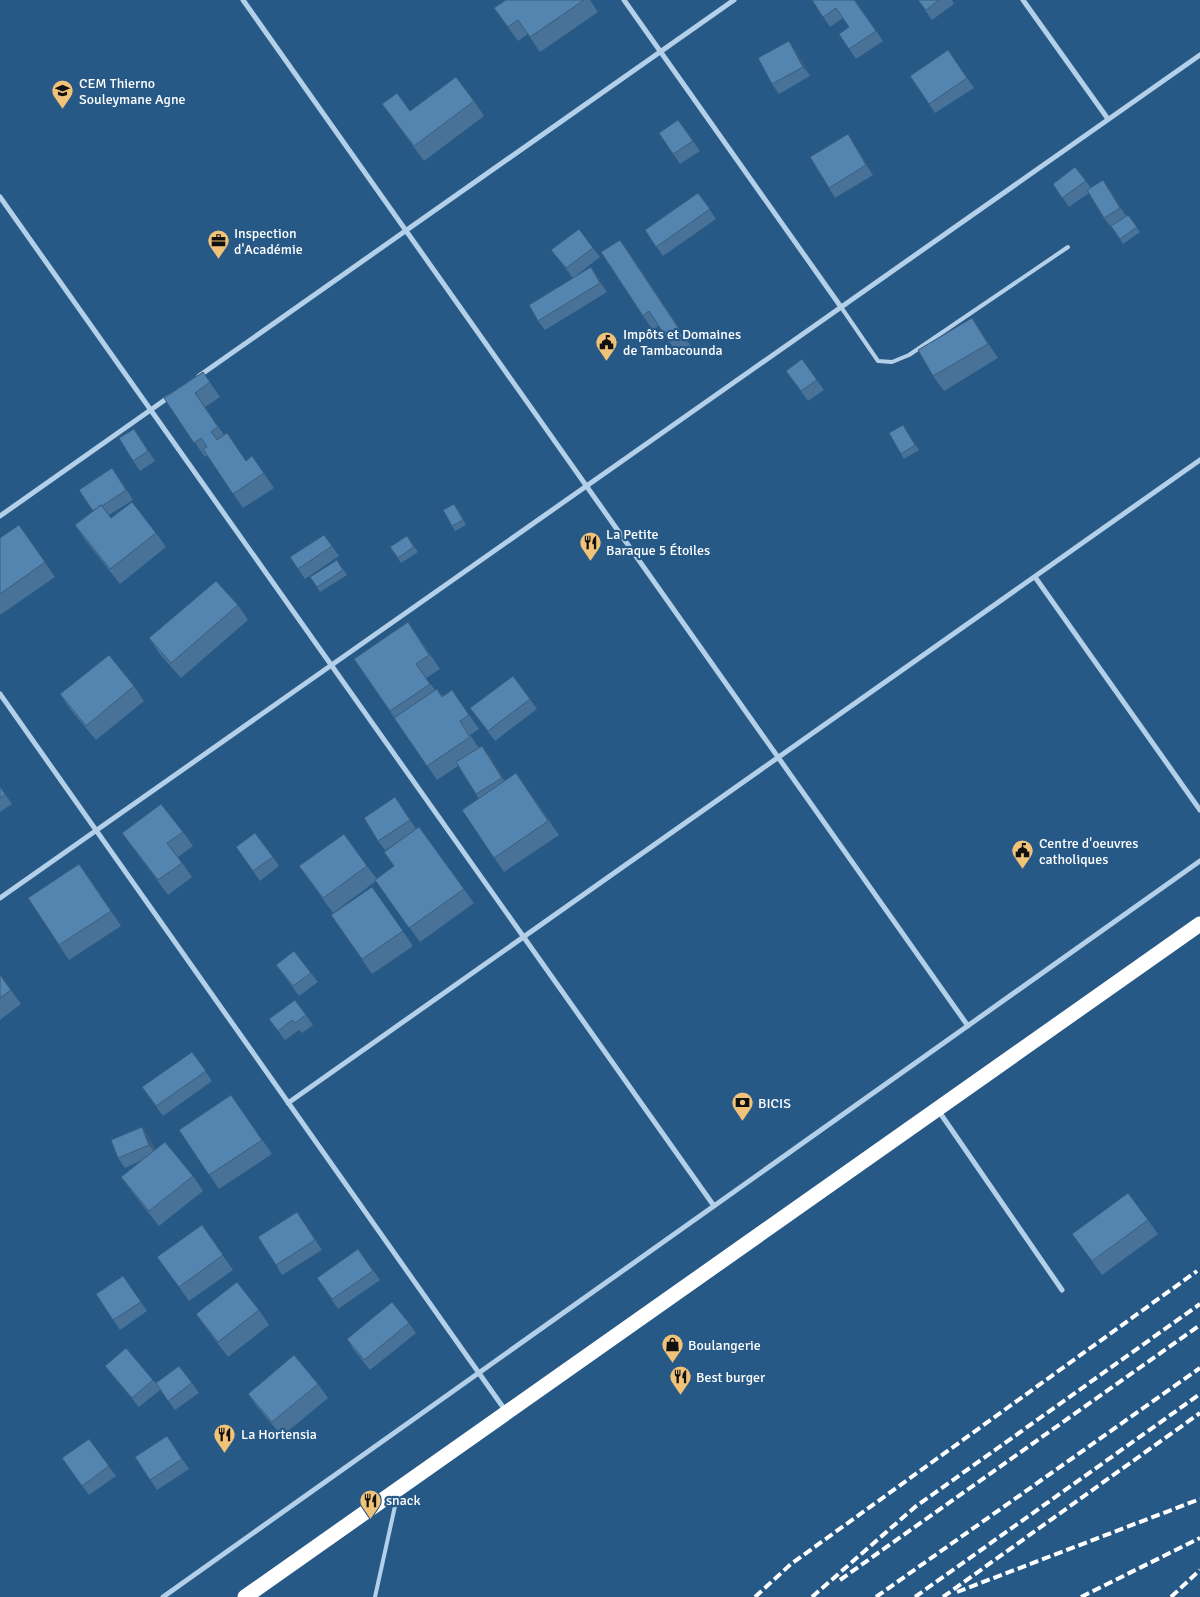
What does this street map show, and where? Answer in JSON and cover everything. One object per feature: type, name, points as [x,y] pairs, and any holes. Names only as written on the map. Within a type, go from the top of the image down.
[{"type":"highway","points":[[245,1597],[1200,924]]},
{"type":"street","points":[[243,0],[968,1026]]},
{"type":"street","points":[[624,0],[841,307]]},
{"type":"street","points":[[190,382],[734,0]]},
{"type":"street","points":[[1023,0],[1108,120]]},
{"type":"street","points":[[0,898],[1200,55]]},
{"type":"street","points":[[0,197],[714,1206]]},
{"type":"street","points":[[0,516],[175,393]]},
{"type":"street","points":[[288,1103],[1200,460]]},
{"type":"street","points":[[1035,577],[1200,810]]},
{"type":"street","points":[[0,694],[507,1413]]},
{"type":"street","points":[[163,1597],[1200,861]]},
{"type":"street","points":[[938,1109],[1062,1290]]},
{"type":"lane","points":[[841,307],[878,361],[892,362],[909,355],[1068,247]]},
{"type":"lane","points":[[375,1597],[398,1489]]},
{"type":"building","points":[[506,0],[584,0],[530,37],[518,20],[508,27],[494,8]]},
{"type":"building","points":[[812,0],[854,0],[876,31],[849,49],[839,34],[849,27],[836,8],[823,17]]},
{"type":"building","points":[[918,0],[939,0],[926,10]]},
{"type":"building","points":[[789,41],[803,67],[772,84],[758,58]]},
{"type":"building","points":[[948,50],[967,78],[929,104],[910,76]]},
{"type":"building","points":[[456,77],[474,101],[414,146],[382,104],[397,93],[410,111]]},
{"type":"building","points":[[678,120],[693,141],[673,154],[659,133]]},
{"type":"building","points":[[848,134],[866,165],[829,188],[810,157]]},
{"type":"building","points":[[1075,167],[1086,181],[1062,198],[1053,184]]},
{"type":"building","points":[[1103,180],[1120,208],[1104,218],[1087,190]]},
{"type":"building","points":[[698,193],[710,209],[656,247],[645,230]]},
{"type":"building","points":[[1128,215],[1137,227],[1120,239],[1111,226]]},
{"type":"building","points":[[579,229],[593,248],[566,268],[551,250]]},
{"type":"building","points":[[620,240],[681,332],[668,340],[649,311],[643,316],[601,252]]},
{"type":"building","points":[[591,267],[600,283],[538,321],[529,305]]},
{"type":"building","points":[[972,318],[988,344],[933,376],[918,350]]},
{"type":"building","points":[[802,359],[817,380],[801,391],[786,371]]},
{"type":"building","points":[[203,372],[210,382],[195,393],[218,427],[211,432],[217,440],[227,433],[246,461],[252,456],[264,473],[233,494],[203,449],[207,447],[201,438],[194,443],[164,398]]},
{"type":"building","points":[[903,425],[915,445],[901,454],[889,433]]},
{"type":"building","points":[[134,429],[148,451],[133,461],[119,438]]},
{"type":"building","points":[[112,468],[126,490],[93,511],[79,490]]},
{"type":"building","points":[[132,502],[156,533],[110,569],[75,525],[101,505],[111,518]]},
{"type":"building","points":[[454,504],[463,520],[452,526],[443,510]]},
{"type":"building","points":[[19,525],[45,562],[0,594],[0,538]]},
{"type":"building","points":[[324,535],[332,546],[298,569],[290,557]]},
{"type":"building","points":[[407,536],[414,547],[398,558],[390,547]]},
{"type":"building","points":[[337,560],[343,570],[317,587],[310,577]]},
{"type":"building","points":[[216,581],[238,605],[171,663],[149,638]]},
{"type":"building","points":[[408,622],[429,655],[416,664],[430,684],[390,711],[354,659]]},
{"type":"building","points":[[109,655],[134,686],[86,726],[60,694]]},
{"type":"building","points":[[513,676],[530,699],[488,731],[470,708]]},
{"type":"building","points":[[437,689],[442,697],[452,690],[469,715],[460,721],[470,737],[427,766],[394,718]]},
{"type":"building","points":[[482,746],[502,778],[476,794],[456,762]]},
{"type":"building","points":[[516,773],[548,821],[494,858],[462,810]]},
{"type":"building","points":[[0,787],[5,794],[0,798]]},
{"type":"building","points":[[395,797],[410,820],[378,841],[364,818]]},
{"type":"building","points":[[161,804],[183,832],[167,843],[182,863],[158,880],[122,833]]},
{"type":"building","points":[[419,827],[464,889],[409,928],[375,880],[394,866],[384,852]]},
{"type":"building","points":[[255,833],[273,857],[253,871],[236,847]]},
{"type":"building","points":[[344,834],[367,866],[323,898],[299,866]]},
{"type":"building","points":[[79,864],[111,911],[59,945],[28,898]]},
{"type":"building","points":[[372,887],[403,931],[362,959],[331,915]]},
{"type":"building","points":[[294,951],[311,973],[293,986],[276,965]]},
{"type":"building","points":[[0,975],[11,990],[0,998]]},
{"type":"building","points":[[295,1000],[306,1015],[295,1023],[292,1020],[278,1031],[269,1019]]},
{"type":"building","points":[[192,1052],[206,1071],[156,1106],[142,1087]]},
{"type":"building","points":[[231,1095],[262,1140],[209,1175],[179,1130]]},
{"type":"building","points":[[142,1127],[149,1145],[118,1158],[111,1140]]},
{"type":"building","points":[[165,1142],[193,1176],[149,1211],[121,1177]]},
{"type":"building","points":[[1128,1193],[1148,1220],[1092,1261],[1072,1234]]},
{"type":"building","points":[[297,1212],[315,1240],[276,1265],[258,1237]]},
{"type":"building","points":[[202,1225],[223,1255],[179,1287],[157,1257]]},
{"type":"building","points":[[358,1249],[373,1271],[332,1299],[317,1278]]},
{"type":"building","points":[[123,1276],[141,1302],[113,1320],[96,1294]]},
{"type":"building","points":[[237,1282],[259,1310],[218,1342],[196,1314]]},
{"type":"building","points":[[392,1302],[409,1323],[364,1360],[347,1339]]},
{"type":"building","points":[[126,1348],[153,1380],[132,1398],[105,1366]]},
{"type":"building","points":[[294,1355],[318,1384],[272,1422],[248,1394]]},
{"type":"building","points":[[179,1366],[192,1383],[168,1401],[156,1383]]},
{"type":"building","points":[[167,1436],[182,1459],[150,1480],[135,1457]]},
{"type":"building","points":[[89,1439],[109,1466],[82,1486],[62,1458]]},
{"type":"railway","points":[[755,1597],[791,1564],[1197,1271]]},
{"type":"railway","points":[[812,1597],[915,1507],[1200,1304]]},
{"type":"railway","points":[[840,1580],[1200,1325]]},
{"type":"railway","points":[[876,1597],[1200,1368]]},
{"type":"railway","points":[[915,1597],[1200,1394]]},
{"type":"railway","points":[[943,1597],[1200,1413]]},
{"type":"railway","points":[[957,1592],[1200,1499]]},
{"type":"railway","points":[[1081,1597],[1200,1538]]},
{"type":"railway","points":[[1171,1597],[1200,1570]]},
{"type":"place","name":"CEM Thierno Souleymane Agne","points":[[63,110]]},
{"type":"place","name":"Inspection d'Académie","points":[[218,260]]},
{"type":"place","name":"Impôts et Domaines de Tambacounda","points":[[607,361]]},
{"type":"place","name":"La Petite Baraque 5 Étoiles","points":[[590,561]]},
{"type":"place","name":"Centre d'oeuvres catholiques","points":[[1023,870]]},
{"type":"place","name":"BICIS","points":[[742,1122]]},
{"type":"place","name":"Boulangerie","points":[[672,1364]]},
{"type":"place","name":"Best burger","points":[[680,1396]]},
{"type":"place","name":"La Hortensia","points":[[225,1453]]},
{"type":"place","name":"snack","points":[[370,1519]]}]
